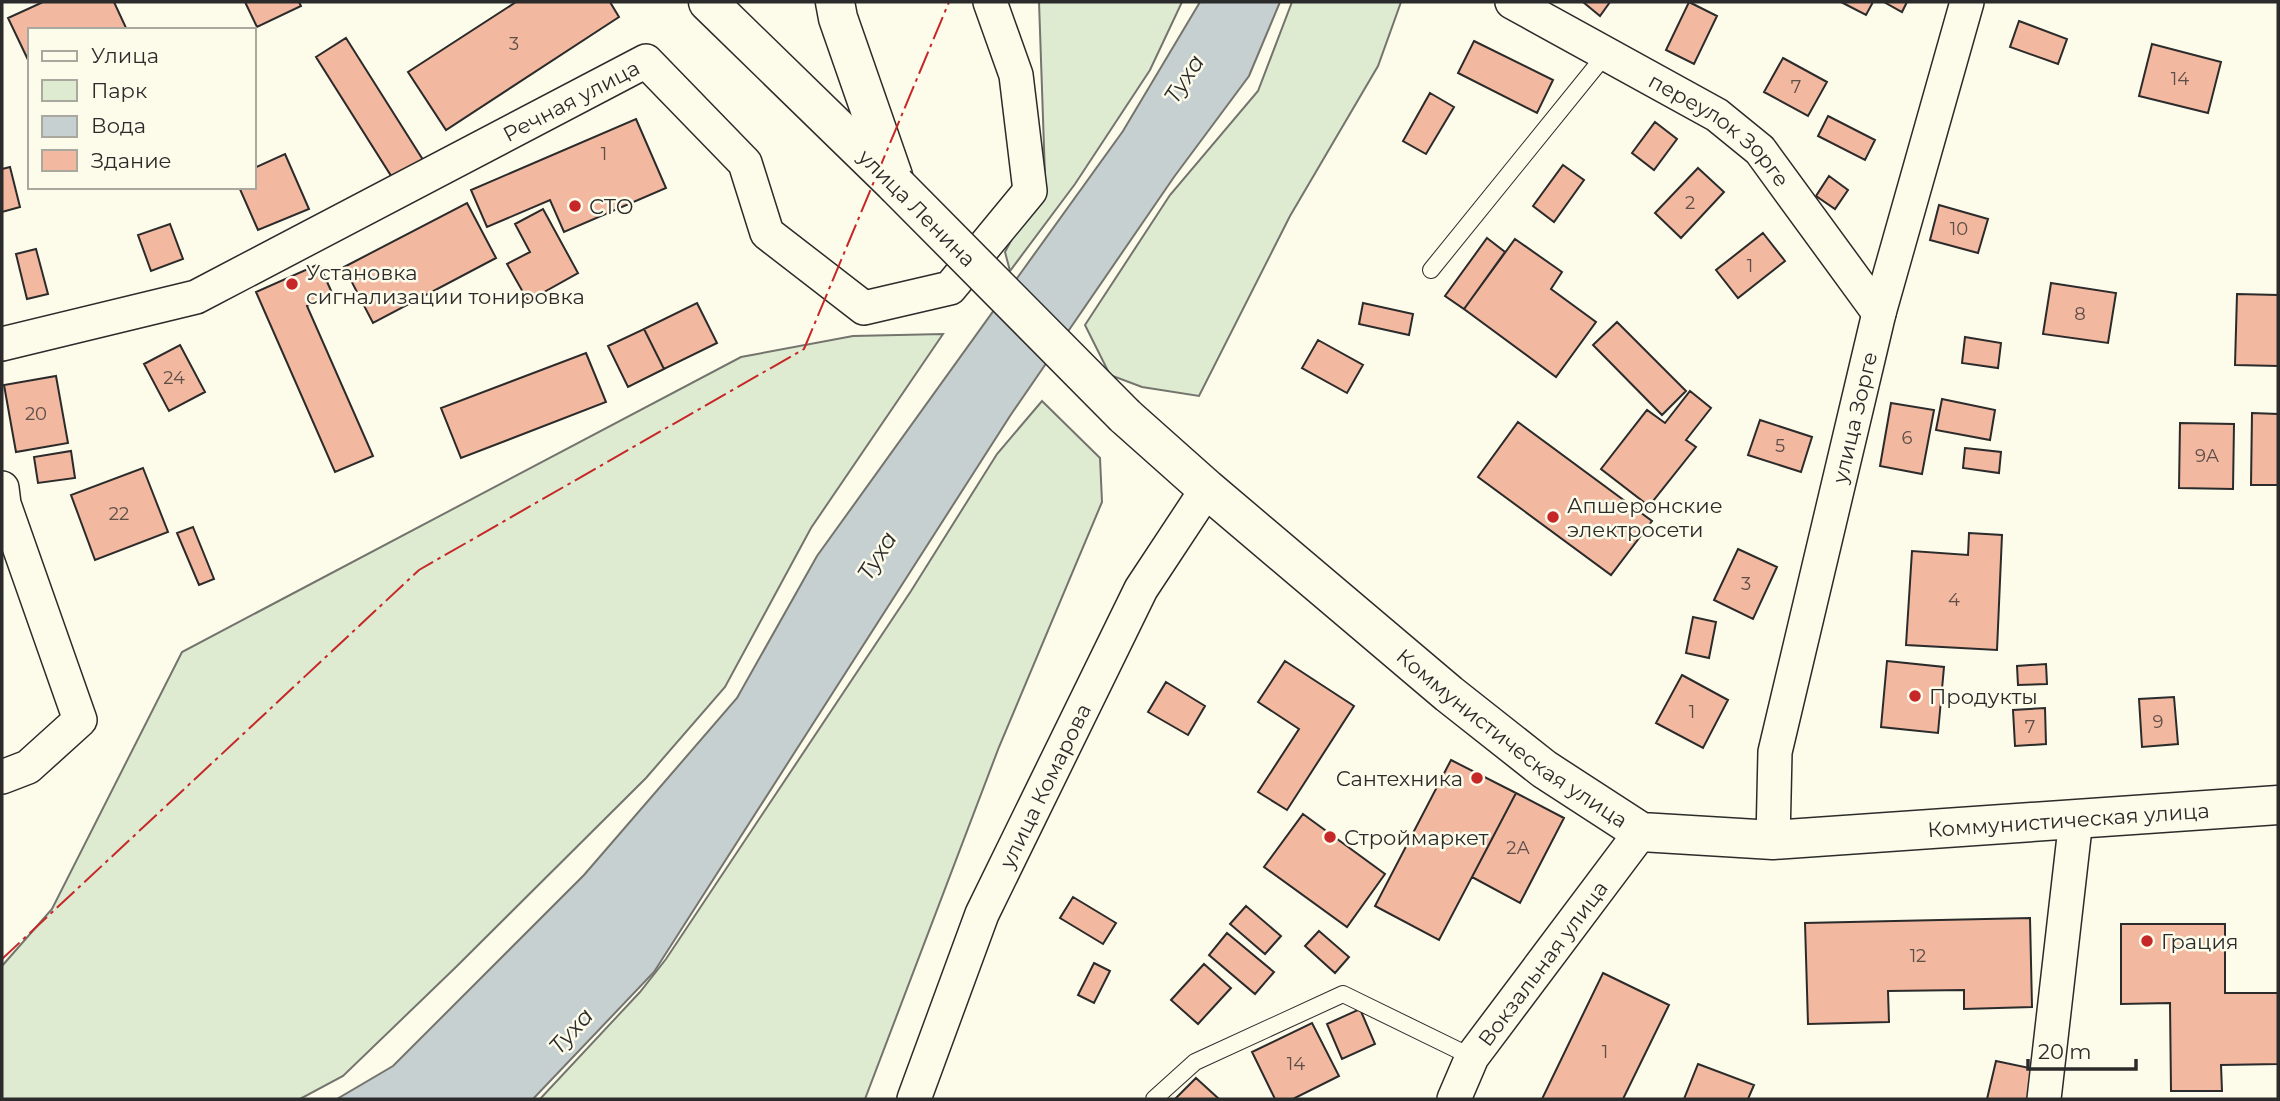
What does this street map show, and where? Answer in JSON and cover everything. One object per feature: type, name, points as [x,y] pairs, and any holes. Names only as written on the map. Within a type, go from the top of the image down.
[{"type":"main road","name":"улица Ленина","points":[[708,2],[896,185],[1125,415]]},
{"type":"main road","points":[[835,2],[838,18],[896,185]]},
{"type":"main road","name":"Коммунистическая улица","points":[[1125,415],[1207,489],[1449,694],[1544,769],[1641,832],[1773,840],[2278,805]]},
{"type":"street","name":"Речная улица","points":[[2,344],[196,298],[646,61],[745,163],[766,233],[864,309],[950,288],[1030,191],[1016,75],[990,2]]},
{"type":"street","name":"переулок Зорге","points":[[1512,2],[1717,115],[1760,150],[1879,313]]},
{"type":"street","name":"улица Зорге","points":[[1773,840],[1775,752],[1879,313],[1968,2]]},
{"type":"street","points":[[2,488],[4,504],[80,720],[28,767],[2,777]]},
{"type":"street","name":"улица Комарова","points":[[914,1099],[982,914],[1141,590],[1207,489]]},
{"type":"street","points":[[2044,1099],[2076,819]]},
{"type":"street","name":"Вокзальная улица","points":[[1454,1099],[1472,1057],[1641,832]]},
{"type":"lane","points":[[1431,270],[1606,54]]},
{"type":"lane","points":[[1154,1099],[1195,1062],[1343,994],[1472,1057]]},
{"type":"green space","points":[[1039,2],[1182,2],[1150,70],[1075,184],[1010,271],[1005,252],[1045,176]]},
{"type":"green space","points":[[1292,2],[1401,2],[1378,66],[1290,216],[1199,396],[1142,387],[1110,375],[1085,325],[1170,195],[1258,91]]},
{"type":"green space","points":[[943,334],[811,528],[725,687],[646,778],[343,1076],[300,1099],[2,1099],[2,966],[52,909],[182,652],[741,357],[853,336]]},
{"type":"green space","points":[[1042,401],[1100,458],[1102,502],[999,747],[865,1099],[540,1099],[640,992],[666,959],[911,591],[997,454]]},
{"type":"water","name":"Туха","points":[[1200,2],[1280,2],[1249,76],[1174,177],[1010,416],[654,972],[533,1099],[337,1099],[393,1066],[584,875],[737,698],[817,556],[1123,131]]},
{"type":"building","points":[[43,2],[114,2],[126,28],[28,28],[28,60],[8,18]]},
{"type":"building","points":[[245,2],[299,2],[301,6],[257,27]]},
{"type":"building","points":[[516,2],[610,2],[619,17],[446,130],[408,72]]},
{"type":"building","points":[[1583,2],[1610,2],[1600,16]]},
{"type":"building","points":[[1689,2],[1717,16],[1694,64],[1666,50]]},
{"type":"building","points":[[1841,2],[1873,2],[1866,15]]},
{"type":"building","points":[[1884,2],[1907,2],[1902,12]]},
{"type":"building","points":[[2019,21],[2067,39],[2058,64],[2010,47]]},
{"type":"building","points":[[346,38],[425,163],[395,182],[316,57]]},
{"type":"building","points":[[1474,41],[1553,80],[1537,113],[1458,73]]},
{"type":"building","points":[[2152,44],[2221,62],[2208,113],[2139,96]]},
{"type":"building","points":[[1783,58],[1827,82],[1808,116],[1764,92]]},
{"type":"building","points":[[1430,93],[1454,107],[1426,154],[1403,141]]},
{"type":"building","points":[[1828,116],[1875,140],[1865,160],[1818,136]]},
{"type":"building","points":[[636,119],[666,188],[564,232],[550,200],[487,227],[471,190]]},
{"type":"building","points":[[1655,122],[1677,139],[1654,170],[1632,153]]},
{"type":"building","points":[[285,154],[309,209],[258,230],[240,189],[256,189],[256,167]]},
{"type":"building","points":[[1563,165],[1584,180],[1554,222],[1533,206]]},
{"type":"building","points":[[10,167],[20,207],[2,212],[2,169]]},
{"type":"building","points":[[1698,168],[1724,192],[1681,238],[1655,213]]},
{"type":"building","points":[[1829,176],[1848,190],[1835,209],[1816,196]]},
{"type":"building","points":[[467,203],[496,258],[373,323],[344,267]]},
{"type":"building","points":[[1939,205],[1988,219],[1978,253],[1930,240]]},
{"type":"building","points":[[543,209],[578,273],[528,301],[507,264],[530,252],[515,224]]},
{"type":"building","points":[[170,224],[183,259],[151,271],[138,235]]},
{"type":"building","points":[[1763,233],[1785,261],[1738,298],[1716,270]]},
{"type":"building","points":[[1487,238],[1505,252],[1464,309],[1445,296]]},
{"type":"building","points":[[1515,239],[1562,272],[1551,289],[1596,322],[1556,377],[1464,309]]},
{"type":"building","points":[[36,249],[48,294],[27,299],[16,254]]},
{"type":"building","points":[[319,264],[333,295],[307,306],[373,456],[335,472],[256,292]]},
{"type":"building","points":[[2051,283],[2116,293],[2108,343],[2043,334]]},
{"type":"building","points":[[2237,294],[2278,295],[2278,366],[2235,365]]},
{"type":"building","points":[[697,303],[717,343],[664,369],[644,329]]},
{"type":"building","points":[[1363,303],[1413,314],[1409,335],[1359,324]]},
{"type":"building","points":[[1617,322],[1686,391],[1662,415],[1593,345]]},
{"type":"building","points":[[644,329],[664,369],[628,387],[608,346]]},
{"type":"building","points":[[1965,337],[2001,343],[1998,368],[1962,363]]},
{"type":"building","points":[[1318,340],[1363,365],[1347,393],[1302,368]]},
{"type":"building","points":[[180,345],[205,392],[169,411],[144,364]]},
{"type":"building","points":[[586,353],[606,402],[461,458],[441,408]]},
{"type":"building","points":[[56,376],[68,443],[16,452],[4,385]]},
{"type":"building","points":[[1690,391],[1711,408],[1686,440],[1696,447],[1649,506],[1601,469],[1647,410],[1665,423]]},
{"type":"building","points":[[1942,399],[1995,410],[1990,440],[1936,430]]},
{"type":"building","points":[[1891,403],[1934,410],[1922,474],[1880,466]]},
{"type":"building","points":[[2252,413],[2278,414],[2278,485],[2251,485]]},
{"type":"building","points":[[1760,420],[1812,437],[1801,472],[1748,455]]},
{"type":"building","points":[[1518,422],[1652,521],[1611,575],[1478,477]]},
{"type":"building","points":[[2180,423],[2234,424],[2233,489],[2179,488]]},
{"type":"building","points":[[1965,448],[2001,452],[1999,473],[1963,468]]},
{"type":"building","points":[[71,451],[75,478],[38,483],[34,457]]},
{"type":"building","points":[[143,468],[168,532],[95,560],[71,495]]},
{"type":"building","points":[[193,527],[214,579],[199,585],[177,533]]},
{"type":"building","points":[[1969,533],[2002,535],[1997,650],[1906,645],[1912,551],[1968,555]]},
{"type":"building","points":[[1738,549],[1777,567],[1753,619],[1714,600]]},
{"type":"building","points":[[1693,617],[1716,622],[1709,658],[1686,653]]},
{"type":"building","points":[[1285,661],[1354,706],[1287,810],[1258,792],[1299,729],[1258,702]]},
{"type":"building","points":[[1887,661],[1944,667],[1938,733],[1881,727]]},
{"type":"building","points":[[2046,664],[2047,684],[2018,685],[2017,666]]},
{"type":"building","points":[[1682,675],[1728,700],[1703,748],[1656,723]]},
{"type":"building","points":[[1166,682],[1205,706],[1188,735],[1148,712]]},
{"type":"building","points":[[2174,697],[2178,744],[2142,747],[2139,699]]},
{"type":"building","points":[[2045,708],[2046,744],[2015,746],[2013,710]]},
{"type":"building","points":[[1451,760],[1516,793],[1439,940],[1375,906]]},
{"type":"building","points":[[1516,793],[1564,818],[1520,903],[1472,877]]},
{"type":"building","points":[[1303,814],[1385,874],[1347,927],[1264,867]]},
{"type":"building","points":[[1073,897],[1116,923],[1103,944],[1060,918]]},
{"type":"building","points":[[1246,906],[1281,936],[1265,954],[1230,924]]},
{"type":"building","points":[[2030,918],[2032,1007],[1964,1009],[1964,990],[1888,991],[1889,1022],[1808,1024],[1805,923]]},
{"type":"building","points":[[2121,924],[2225,924],[2225,993],[2278,993],[2278,1064],[2221,1065],[2222,1091],[2171,1091],[2170,1003],[2121,1004]]},
{"type":"building","points":[[1319,931],[1349,957],[1335,973],[1305,946]]},
{"type":"building","points":[[1227,933],[1274,972],[1255,994],[1209,955]]},
{"type":"building","points":[[1094,963],[1110,971],[1094,1003],[1078,995]]},
{"type":"building","points":[[1204,964],[1231,988],[1198,1024],[1171,1000]]},
{"type":"building","points":[[1603,973],[1669,1005],[1623,1099],[1542,1099]]},
{"type":"building","points":[[1360,1009],[1375,1044],[1342,1059],[1327,1024]]},
{"type":"building","points":[[1312,1023],[1339,1076],[1293,1099],[1275,1099],[1252,1052]]},
{"type":"building","points":[[1996,1061],[2043,1071],[2037,1099],[1987,1099]]},
{"type":"building","points":[[1698,1064],[1754,1085],[1748,1099],[1684,1099]]},
{"type":"building","points":[[1196,1078],[1219,1099],[1175,1099]]},
{"type":"power","points":[[2,959],[419,570],[804,349],[949,2]]},
{"type":"place","name":"СТО","points":[[575,206]]},
{"type":"place","name":"Установка сигнализации тонировка","points":[[292,284]]},
{"type":"place","name":"Апшеронские электросети","points":[[1553,517]]},
{"type":"place","name":"Продукты","points":[[1915,696]]},
{"type":"place","name":"Сантехника","points":[[1477,778]]},
{"type":"place","name":"Строймаркет","points":[[1330,837]]},
{"type":"place","name":"Грация","points":[[2147,941]]}]
